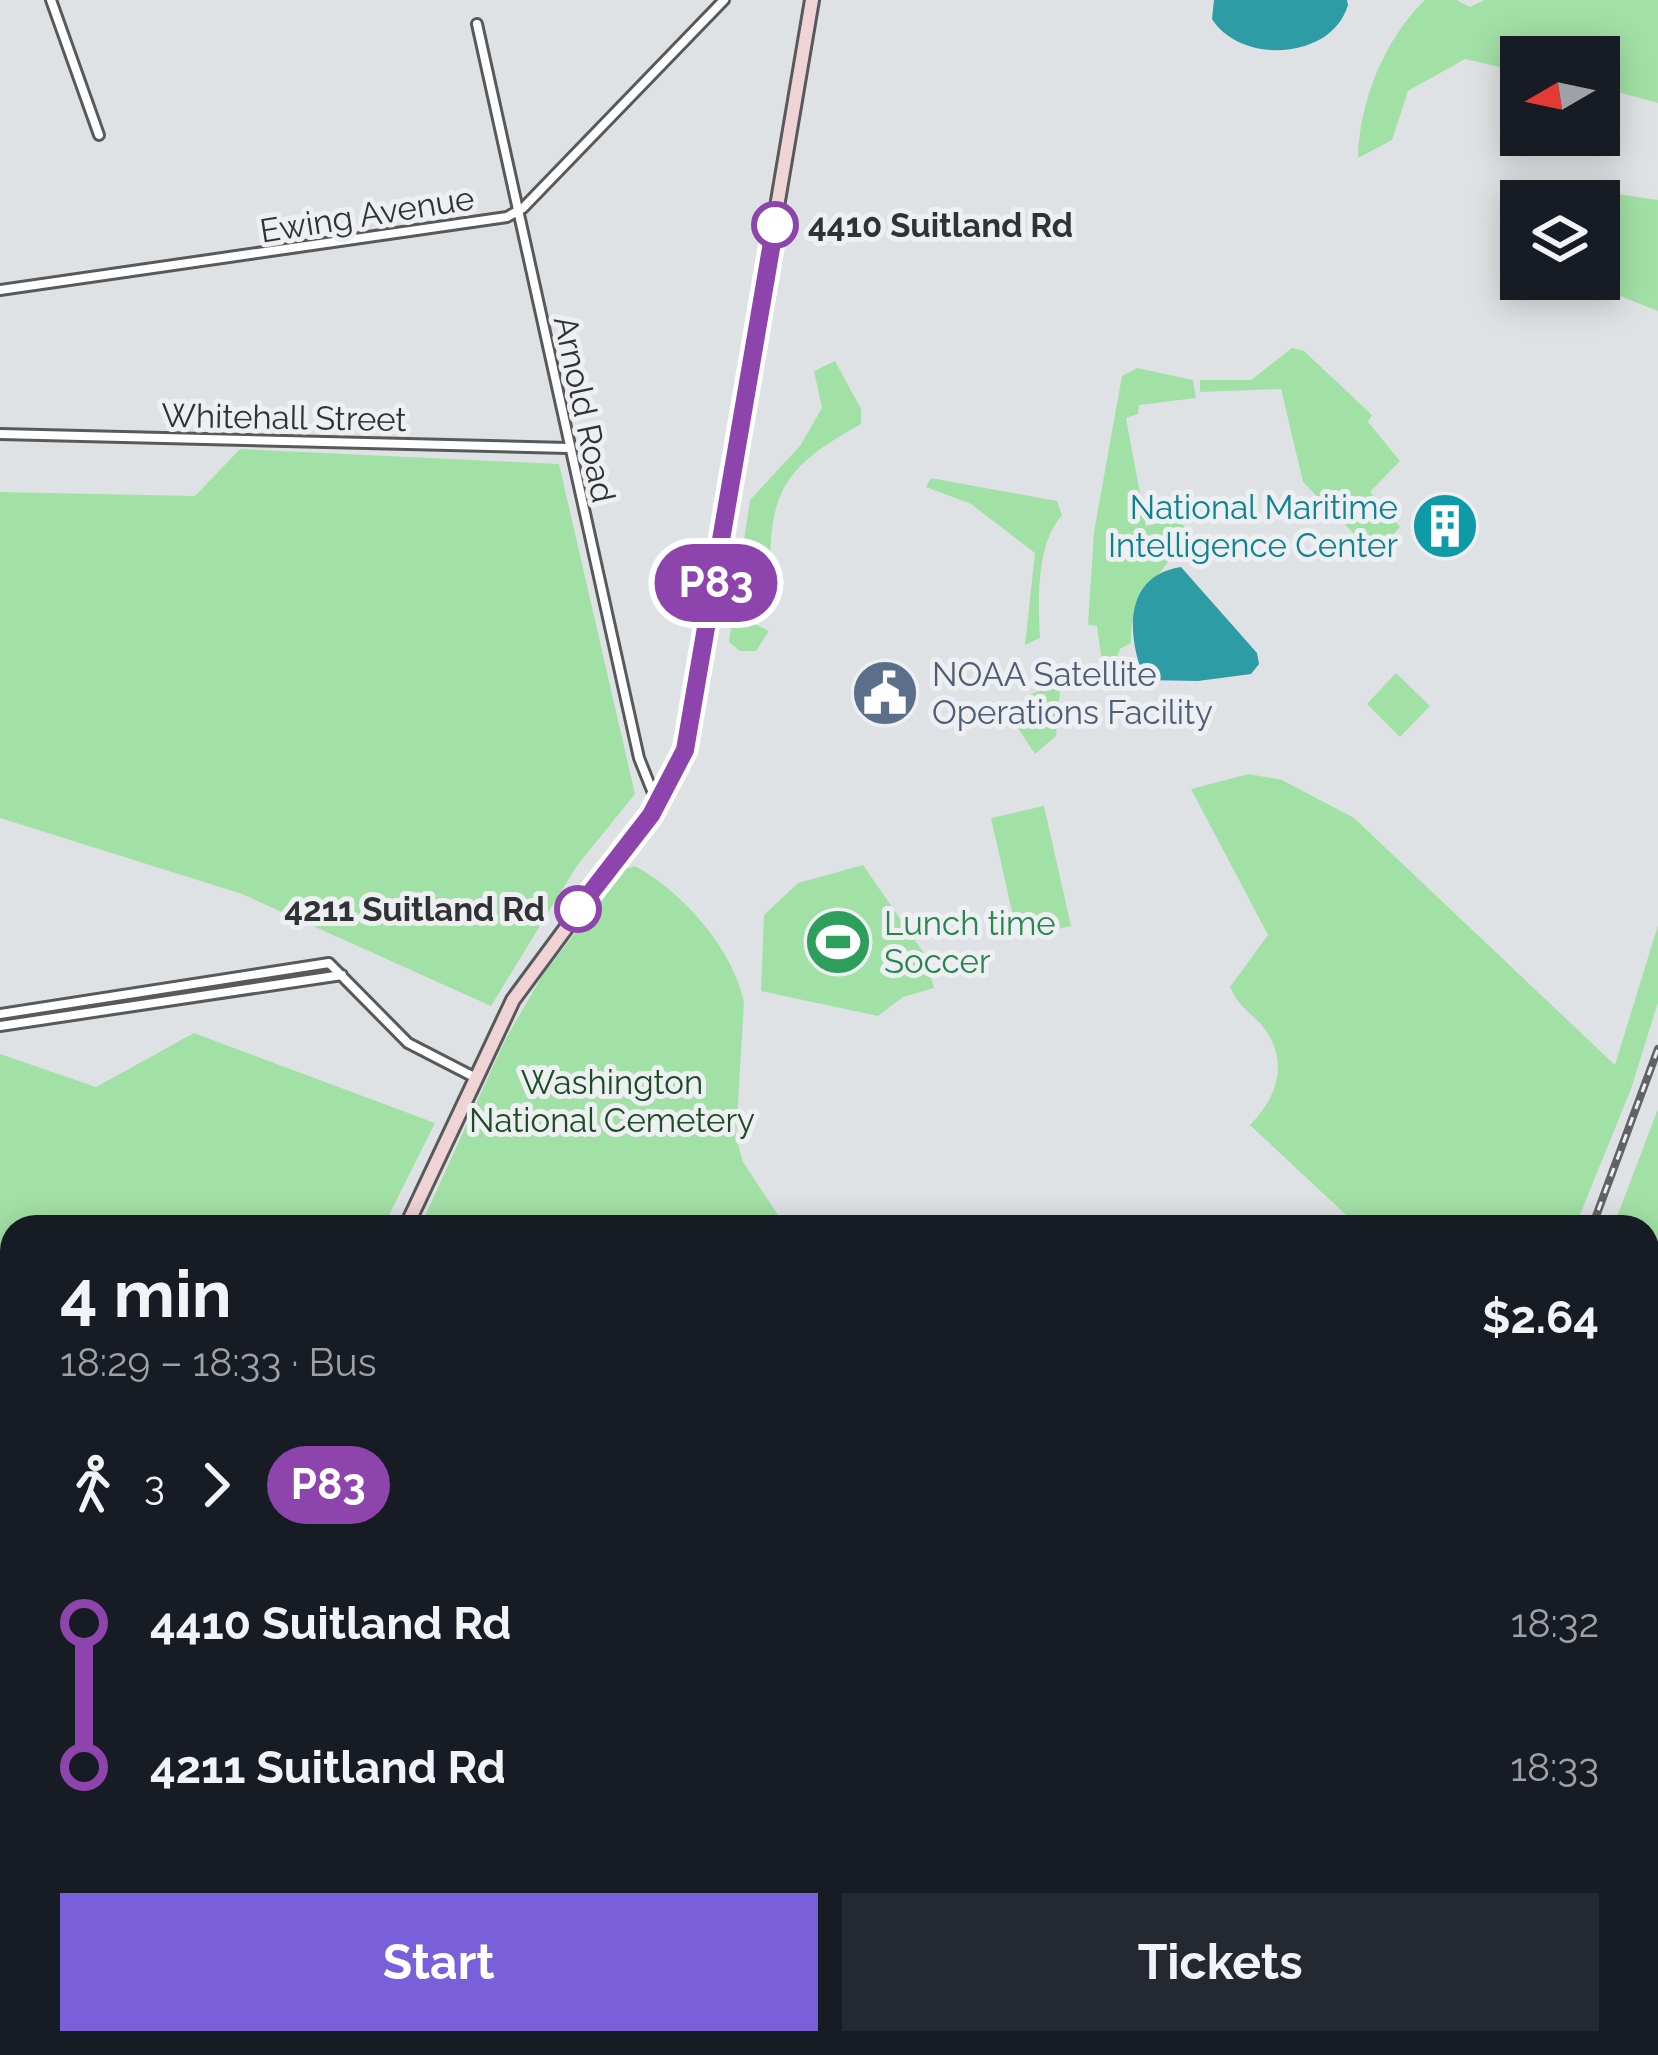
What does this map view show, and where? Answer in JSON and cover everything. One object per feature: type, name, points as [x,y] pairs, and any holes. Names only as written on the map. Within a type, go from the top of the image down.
[{"type":"main road","points":[[411,1215],[474,1077],[533,968],[662,798],[680,765],[696,704],[812,0]]},
{"type":"street","points":[[51,0],[99,134]]},
{"type":"street","name":"Ewing Avenue","points":[[0,290],[389,237],[518,212],[724,0]]},
{"type":"street","name":"Arnold Road","points":[[477,24],[519,196],[518,212],[568,448],[639,758],[653,793],[662,798]]},
{"type":"street","name":"Whitehall Street","points":[[0,434],[568,448]]},
{"type":"street","points":[[0,1014],[329,963],[408,1043],[474,1077]]},
{"type":"street","points":[[0,1026],[344,975]]},
{"type":"green space","points":[[1425,0],[1456,0],[1470,7],[1484,0],[1658,0],[1658,103],[1620,93],[1620,36],[1500,36],[1500,67],[1465,59],[1408,91],[1392,140],[1358,158],[1363,116],[1376,73]]},
{"type":"green space","points":[[1620,194],[1658,200],[1658,311],[1620,296]]},
{"type":"green space","points":[[1292,348],[1304,351],[1372,415],[1368,422],[1400,461],[1370,492],[1400,527],[1375,555],[1303,482],[1281,389],[1200,392],[1200,380],[1251,380]]},
{"type":"green space","points":[[835,361],[861,409],[861,424],[814,454],[786,484],[773,523],[770,578],[756,581],[743,618],[769,631],[756,651],[740,651],[729,642],[750,500],[800,446],[822,408],[814,371]]},
{"type":"green space","points":[[1137,368],[1193,380],[1196,398],[1139,405],[1138,414],[1126,418],[1146,526],[1177,519],[1196,539],[1180,541],[1141,599],[1131,643],[1120,649],[1114,666],[1103,669],[1097,626],[1088,625],[1094,532],[1122,376]]},
{"type":"green space","points":[[240,449],[559,464],[635,794],[576,867],[491,1006],[242,894],[0,818],[0,492],[195,496]]},
{"type":"green space","points":[[931,478],[1057,501],[1062,515],[1047,541],[1040,574],[1040,638],[1025,645],[1035,553],[971,504],[926,487]]},
{"type":"green space","points":[[1396,673],[1430,706],[1400,737],[1367,704]]},
{"type":"green space","points":[[1060,689],[1056,736],[1035,754],[1013,721],[1031,694]]},
{"type":"green space","points":[[1249,774],[1282,780],[1354,818],[1615,1065],[1658,925],[1658,1002],[1631,1089],[1580,1215],[1346,1215],[1250,1125],[1273,1092],[1277,1056],[1266,1031],[1230,987],[1268,935],[1191,789]]},
{"type":"green space","points":[[1044,806],[1071,926],[1018,938],[991,818]]},
{"type":"green space","name":"Lunch time Soccer","points":[[863,865],[923,952],[934,988],[903,997],[878,1016],[761,991],[764,915],[798,883]]},
{"type":"green space","name":"Washington National Cemetery","points":[[635,866],[688,906],[717,943],[738,982],[744,1002],[736,1137],[743,1162],[778,1215],[425,1215],[506,1038],[544,973],[625,869]]},
{"type":"green space","points":[[194,1033],[435,1123],[389,1215],[0,1215],[0,1054],[96,1087]]},
{"type":"green space","points":[[1658,1109],[1658,1215],[1618,1215]]},
{"type":"water","points":[[1214,0],[1347,0],[1348,5],[1324,37],[1285,50],[1243,44],[1226,34],[1212,19]]},
{"type":"water","points":[[1181,567],[1257,653],[1259,664],[1251,674],[1198,681],[1145,680],[1133,628],[1139,595],[1148,582]]},
{"type":"railway","points":[[1596,1215],[1658,1049]]},
{"type":"bus line","name":"P83","points":[[578,909],[651,815],[685,750],[775,225]]},
{"type":"place","name":"4410 Suitland Rd","points":[[775,225]]},
{"type":"place","name":"National Maritime Intelligence Center","points":[[1445,526]]},
{"type":"place","name":"NOAA Satellite Operations Facility","points":[[885,693]]},
{"type":"place","name":"4211 Suitland Rd","points":[[578,909]]},
{"type":"place","name":"Lunch time Soccer","points":[[838,942]]}]
